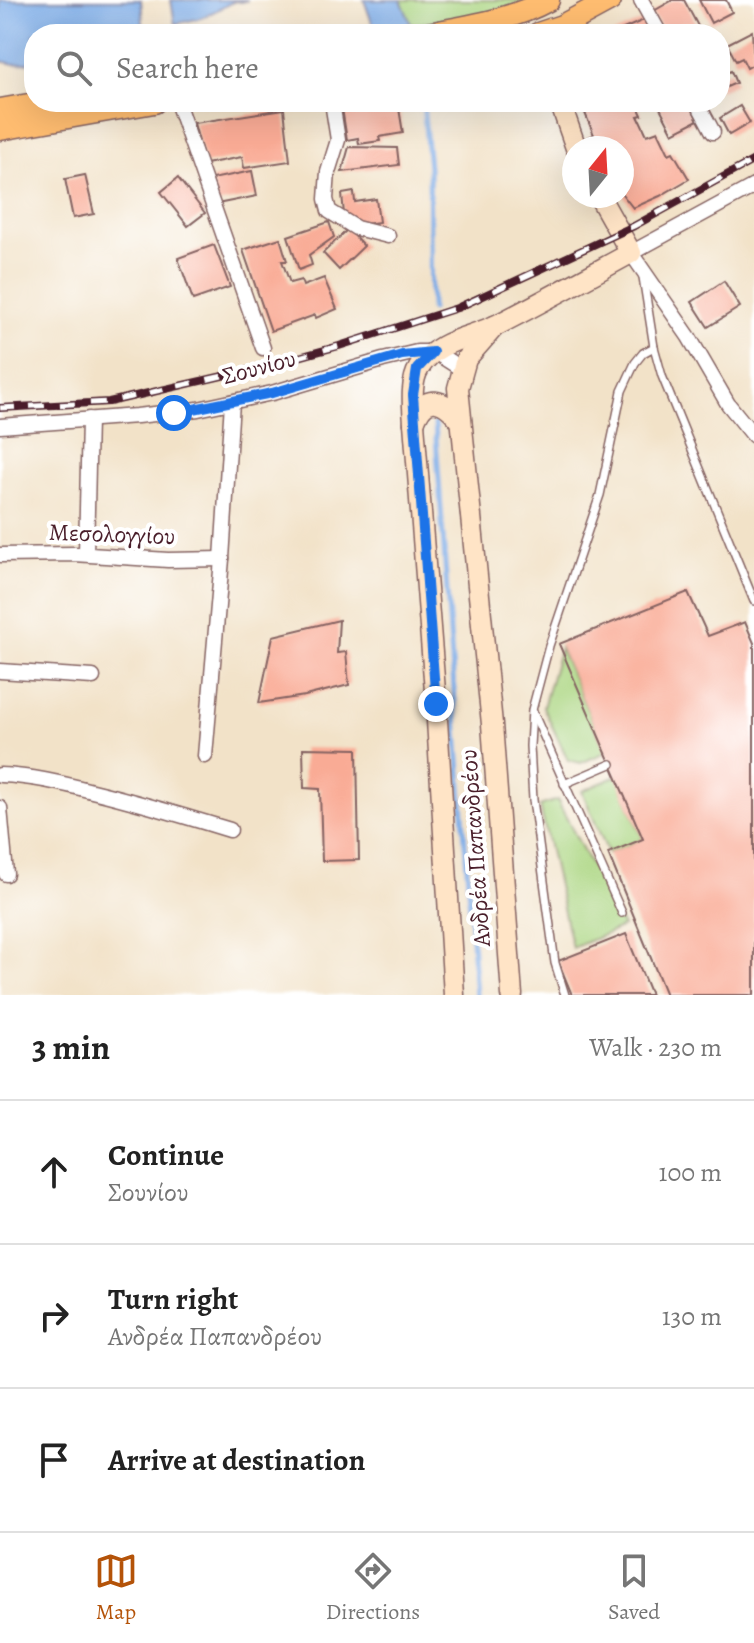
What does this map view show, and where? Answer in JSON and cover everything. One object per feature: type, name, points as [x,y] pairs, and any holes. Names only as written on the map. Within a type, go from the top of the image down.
[{"type":"main road","points":[[566,24],[610,0]]},
{"type":"main road","points":[[477,24],[542,4],[541,24]]},
{"type":"main road","points":[[0,110],[24,106]]},
{"type":"main road","points":[[0,129],[97,112]]},
{"type":"main road","points":[[563,112],[572,136]]},
{"type":"main road","points":[[606,208],[636,260]]},
{"type":"main road","name":"Σουνίου","points":[[433,352],[458,338],[495,326],[636,260]]},
{"type":"main road","name":"Ανδρέα Παπανδρέου","points":[[495,326],[466,359],[458,388],[493,739],[512,995]]},
{"type":"main road","name":"Ανδρέα Παπανδρέου","points":[[433,352],[417,369],[413,395],[454,995]]},
{"type":"main road","points":[[414,423],[418,411],[434,401],[452,410],[461,421]]},
{"type":"street","points":[[641,0],[654,24]]},
{"type":"street","points":[[180,112],[263,348]]},
{"type":"street","points":[[334,112],[338,140],[328,172],[326,199],[329,211],[356,228],[388,236]]},
{"type":"street","points":[[702,112],[713,132]]},
{"type":"street","name":"Σουνίου","points":[[636,260],[752,192]]},
{"type":"street","points":[[636,260],[689,337],[728,404],[752,429]]},
{"type":"street","points":[[433,352],[463,370]]},
{"type":"street","name":"Σουνίου","points":[[0,426],[174,413],[272,393],[402,355],[433,352]]},
{"type":"street","points":[[205,756],[232,402]]},
{"type":"street","points":[[86,554],[89,419]]},
{"type":"street","name":"Μεσολογγίου","points":[[0,555],[86,554],[168,560],[222,559]]},
{"type":"street","points":[[0,671],[93,677]]},
{"type":"street","points":[[0,775],[33,778],[85,789],[230,830]]},
{"type":"street","points":[[0,808],[6,874]]},
{"type":"lane","points":[[636,260],[664,383],[754,601]]},
{"type":"lane","points":[[565,995],[555,963],[533,800],[532,710],[549,646],[600,495],[622,391],[635,363],[643,353],[654,347]]},
{"type":"lane","points":[[532,710],[622,913]]},
{"type":"lane","points":[[564,784],[611,764]]},
{"type":"green space","points":[[401,0],[533,0],[463,19],[411,24]]},
{"type":"green space","points":[[560,648],[606,752],[581,763],[568,760],[543,707]]},
{"type":"green space","points":[[617,776],[643,839],[608,853],[582,791]]},
{"type":"green space","points":[[557,800],[623,927],[572,948],[540,806]]},
{"type":"water","points":[[0,0],[141,0],[143,24],[24,24],[24,63],[0,61]]},
{"type":"water","points":[[171,0],[248,0],[235,1],[201,18],[175,24]]},
{"type":"water","points":[[364,0],[401,0],[411,24],[373,24]]},
{"type":"building","points":[[673,0],[684,0],[697,24],[659,24],[652,12]]},
{"type":"building","points":[[699,0],[726,0],[732,12],[711,23]]},
{"type":"building","points":[[752,31],[754,64],[747,68],[742,58],[736,61],[730,42]]},
{"type":"building","points":[[730,71],[736,83],[730,86]]},
{"type":"building","points":[[740,106],[750,123],[729,135],[720,118]]},
{"type":"building","points":[[284,112],[290,161],[244,168],[242,157],[205,164],[194,123]]},
{"type":"building","points":[[343,112],[400,112],[403,133],[359,144],[358,138],[347,140]]},
{"type":"building","points":[[641,112],[642,115],[638,116],[647,135],[658,131],[669,154],[673,152],[689,179],[634,208],[634,136],[591,136],[594,135],[585,113]]},
{"type":"building","points":[[662,112],[694,112],[698,120],[673,133]]},
{"type":"building","points":[[349,147],[397,148],[399,165],[342,172]]},
{"type":"building","points":[[252,171],[257,196],[217,204],[212,179]]},
{"type":"building","points":[[85,175],[94,214],[73,218],[65,179]]},
{"type":"building","points":[[178,178],[205,213],[188,226],[161,192]]},
{"type":"building","points":[[354,192],[355,202],[376,199],[379,222],[358,225],[344,214],[342,194]]},
{"type":"building","points":[[329,222],[334,237],[309,255],[312,265],[299,270],[288,236]]},
{"type":"building","points":[[348,229],[364,246],[339,270],[323,253]]},
{"type":"building","points":[[280,238],[287,261],[282,261],[290,283],[301,280],[303,286],[324,278],[337,309],[271,331],[243,250]]},
{"type":"building","points":[[214,245],[230,287],[193,300],[178,258]]},
{"type":"building","points":[[724,281],[740,307],[708,327],[692,302]]},
{"type":"building","points":[[688,592],[708,636],[745,622],[754,643],[754,995],[666,995],[608,853],[643,839],[559,644]]},
{"type":"building","points":[[339,620],[337,653],[346,652],[349,685],[259,703],[273,636]]},
{"type":"building","points":[[303,748],[357,749],[359,860],[322,861],[320,789],[304,788]]},
{"type":"building","points":[[626,934],[651,995],[572,995],[558,961]]},
{"type":"waterway","points":[[424,112],[429,168],[431,310]]},
{"type":"waterway","points":[[435,424],[476,995]]},
{"type":"railway","points":[[0,408],[109,402],[266,366],[457,308],[634,226],[754,160]]},
{"type":"route","points":[[174,413],[272,393],[402,355],[433,352],[417,369],[413,395],[436,704]]}]
